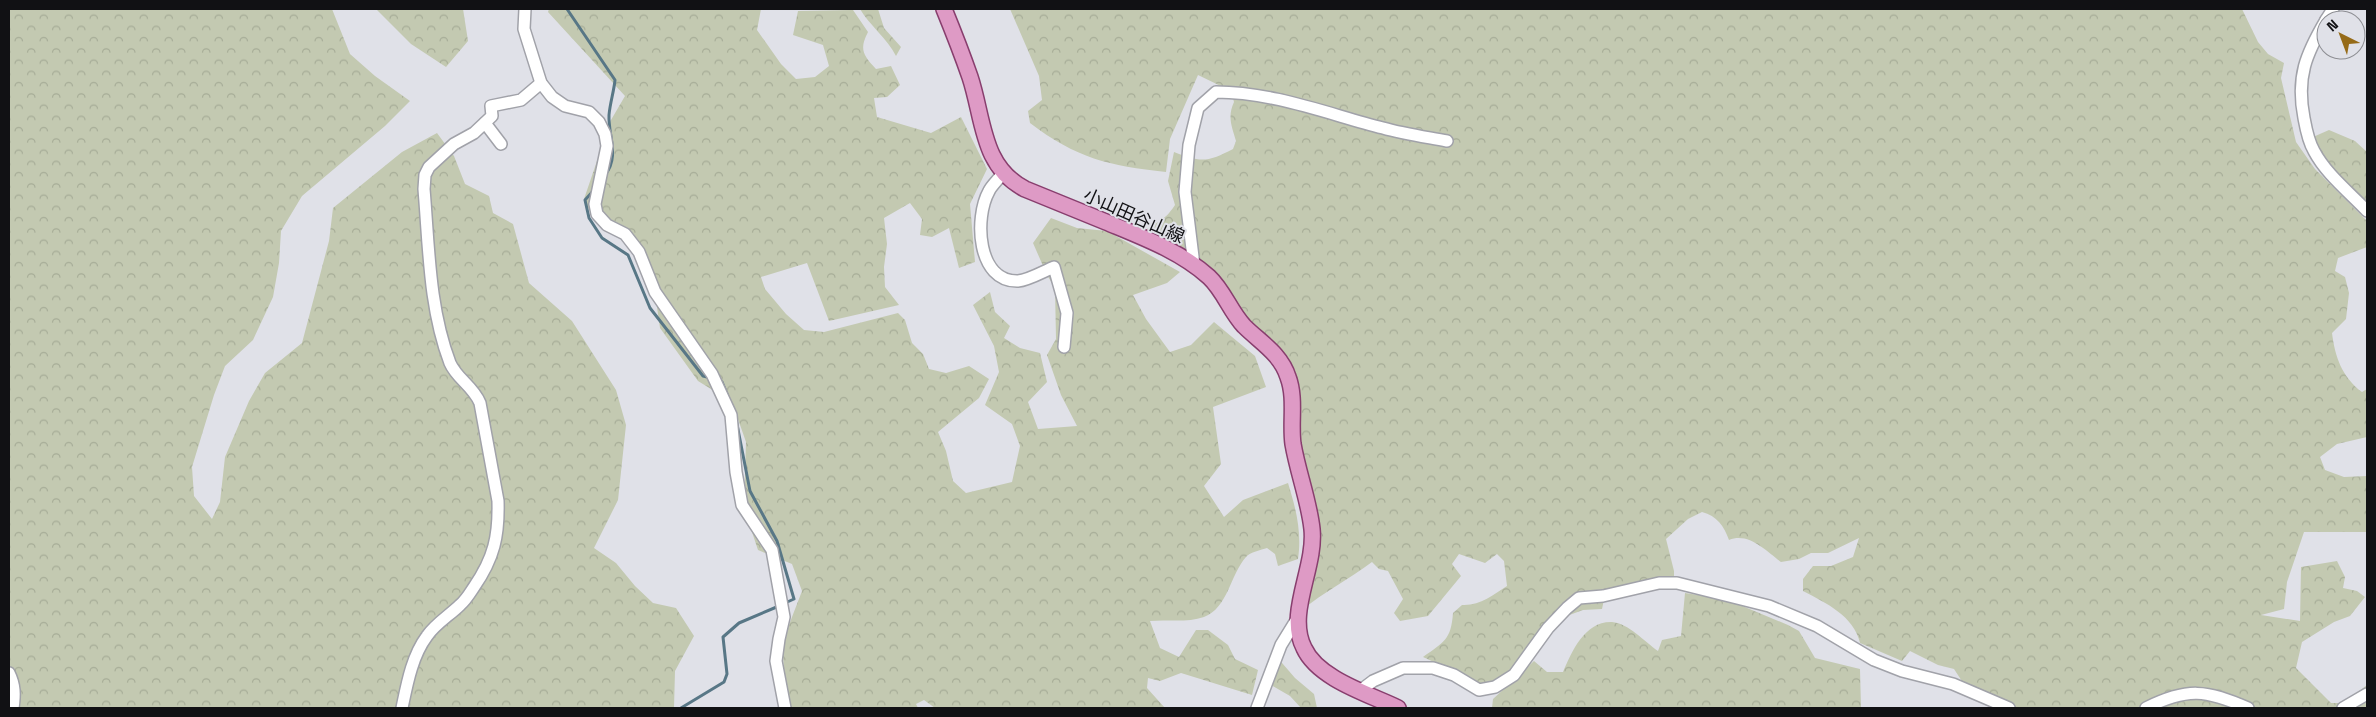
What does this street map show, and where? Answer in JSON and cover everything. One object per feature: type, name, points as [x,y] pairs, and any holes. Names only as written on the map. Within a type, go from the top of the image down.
[{"type":"main road","name":"小山田谷山線","points":[[944,9],[970,78],[989,150],[1003,173],[1025,189],[1142,236],[1194,266],[1215,283],[1243,325],[1270,349],[1282,363],[1289,378],[1294,447],[1312,530],[1312,554],[1298,620],[1300,638],[1311,659],[1326,673],[1398,708]]},
{"type":"street","points":[[525,9],[524,28],[541,83],[552,97],[565,106],[589,112],[599,122],[607,146],[595,204],[597,214],[607,225],[625,234],[639,252],[655,292],[712,374],[731,415],[736,472],[742,505],[772,550],[784,617],[778,639],[776,661],[785,708]]},
{"type":"street","points":[[2316,36],[2302,74],[2301,97],[2309,142],[2318,158],[2367,211]]},
{"type":"street","points":[[402,708],[412,668],[424,641],[428,634],[462,603],[483,574],[497,539],[498,500],[480,403],[476,392],[451,365],[436,322],[424,189],[425,175],[429,167],[454,144],[474,133],[492,116],[491,106],[521,100],[541,83]]},
{"type":"street","points":[[1194,266],[1185,192],[1189,145],[1198,108],[1216,92],[1245,92],[1384,128],[1447,141]]},
{"type":"street","points":[[485,123],[501,144]]},
{"type":"street","points":[[1003,173],[988,191],[986,198],[982,213],[982,248],[992,270],[1002,278],[1020,281],[1054,267],[1067,313],[1064,348]]},
{"type":"street","points":[[1361,690],[1373,681],[1403,668],[1433,668],[1454,675],[1479,690],[1495,687],[1514,675],[1548,628],[1579,598],[1603,596],[1660,583],[1677,583],[1769,606],[1817,626],[1874,660],[1902,671],[1953,684],[2009,708]]},
{"type":"street","points":[[1257,708],[1281,645],[1298,620]]},
{"type":"street","points":[[9,673],[14,683],[13,708]]},
{"type":"street","points":[[2146,708],[2180,693],[2206,694],[2248,708]]},
{"type":"street","points":[[2343,708],[2367,694]]},
{"type":"green space","points":[[9,9],[332,9],[350,54],[375,76],[410,101],[385,126],[302,196],[281,231],[279,263],[273,297],[253,340],[225,366],[192,467],[194,496],[212,519],[220,502],[225,457],[249,401],[265,373],[302,343],[329,241],[333,208],[402,152],[437,133],[454,156],[465,184],[489,196],[493,213],[513,224],[529,283],[572,321],[616,390],[626,425],[618,500],[594,548],[616,563],[635,586],[653,603],[676,608],[694,636],[675,671],[674,708],[9,708]]},
{"type":"green space","points":[[376,9],[463,9],[468,41],[446,67],[411,44]]},
{"type":"green space","points":[[549,9],[761,9],[757,30],[781,64],[796,79],[815,77],[829,66],[823,45],[793,35],[798,11],[853,10],[868,32],[863,47],[865,56],[876,69],[891,66],[900,85],[887,97],[874,98],[877,117],[931,133],[961,117],[987,169],[970,204],[975,262],[959,268],[949,228],[932,237],[920,235],[922,219],[910,203],[884,218],[887,244],[884,267],[885,287],[899,305],[829,321],[807,263],[761,277],[765,289],[786,314],[804,330],[824,332],[898,313],[905,320],[912,343],[923,354],[929,369],[946,373],[969,366],[989,379],[979,398],[938,432],[946,451],[953,481],[966,493],[1012,482],[1020,446],[1012,424],[985,405],[999,372],[994,346],[973,305],[990,292],[995,312],[1010,326],[1004,338],[1020,348],[1040,353],[1047,382],[1028,402],[1038,429],[1077,426],[1061,395],[1047,355],[1056,339],[1055,288],[1033,243],[1051,218],[1077,228],[1107,231],[1180,272],[1167,283],[1133,295],[1146,319],[1170,352],[1191,345],[1214,322],[1255,356],[1266,387],[1213,407],[1221,464],[1204,486],[1224,517],[1243,500],[1288,483],[1294,502],[1299,549],[1298,559],[1278,566],[1275,554],[1267,548],[1248,555],[1236,573],[1224,599],[1212,613],[1204,617],[1191,620],[1150,621],[1160,648],[1179,657],[1196,630],[1208,630],[1228,645],[1235,659],[1258,670],[1252,695],[1181,673],[1160,681],[1148,678],[1147,688],[1165,708],[935,708],[924,700],[916,704],[918,708],[784,708],[785,683],[782,643],[802,591],[792,564],[758,550],[744,508],[746,442],[732,402],[698,381],[660,328],[655,293],[633,246],[591,214],[584,199],[611,120],[625,96],[548,12]]},
{"type":"green space","points":[[860,9],[878,9],[884,28],[901,47],[896,56],[888,43]]},
{"type":"green space","points":[[1010,9],[2242,9],[2258,42],[2268,54],[2284,63],[2281,78],[2296,142],[2315,169],[2367,221],[2367,247],[2338,258],[2335,271],[2345,277],[2349,293],[2346,319],[2332,333],[2335,350],[2349,380],[2362,392],[2367,389],[2367,437],[2337,444],[2320,457],[2325,470],[2344,477],[2367,476],[2367,532],[2304,532],[2287,582],[2284,609],[2261,615],[2300,621],[2301,567],[2337,561],[2345,577],[2343,588],[2357,591],[2365,597],[2350,616],[2334,622],[2302,642],[2296,668],[2331,703],[2343,703],[2367,685],[2367,708],[1995,708],[1973,698],[1954,669],[1938,665],[1910,651],[1902,661],[1860,643],[1852,625],[1838,611],[1803,591],[1803,579],[1813,566],[1831,566],[1853,557],[1859,538],[1828,553],[1811,553],[1799,559],[1781,562],[1750,541],[1736,538],[1729,540],[1719,522],[1712,516],[1702,512],[1688,519],[1666,539],[1674,571],[1674,588],[1630,584],[1606,590],[1602,609],[1583,610],[1564,617],[1508,673],[1491,683],[1477,686],[1460,674],[1423,657],[1445,640],[1450,629],[1453,613],[1462,605],[1480,602],[1507,586],[1504,561],[1497,554],[1485,563],[1459,554],[1452,564],[1461,576],[1428,616],[1400,621],[1394,613],[1403,599],[1388,571],[1379,569],[1372,562],[1302,610],[1307,555],[1294,383],[1229,320],[1205,278],[1143,232],[1164,218],[1175,205],[1168,181],[1174,152],[1204,160],[1233,149],[1236,141],[1231,122],[1234,102],[1231,91],[1198,75],[1170,139],[1166,172],[1127,167],[1094,158],[1063,145],[1030,123],[1028,111],[1042,100],[1039,76]]},
{"type":"green space","points":[[2329,130],[2355,141],[2367,152],[2367,204],[2327,163],[2313,137]]},
{"type":"green space","points":[[1685,593],[1711,597],[1740,605],[1788,625],[1799,631],[1815,658],[1860,669],[1861,708],[1492,708],[1493,699],[1534,661],[1547,672],[1563,672],[1575,647],[1594,626],[1603,623],[1618,623],[1658,651],[1662,640],[1681,636]]},
{"type":"green space","points":[[1276,656],[1295,678],[1314,694],[1317,708],[1301,708],[1290,696],[1271,685]]},
{"type":"waterway","points":[[567,9],[615,80],[609,115],[613,153],[612,161],[605,175]]},
{"type":"waterway","points":[[594,190],[585,200],[589,218],[602,238],[628,255],[650,308],[703,376],[711,378]]},
{"type":"waterway","points":[[719,381],[722,382],[727,394]]},
{"type":"waterway","points":[[735,414],[750,491],[777,541],[794,599],[785,603]]},
{"type":"waterway","points":[[681,708],[724,682],[727,674],[723,637],[739,623],[779,606]]}]
